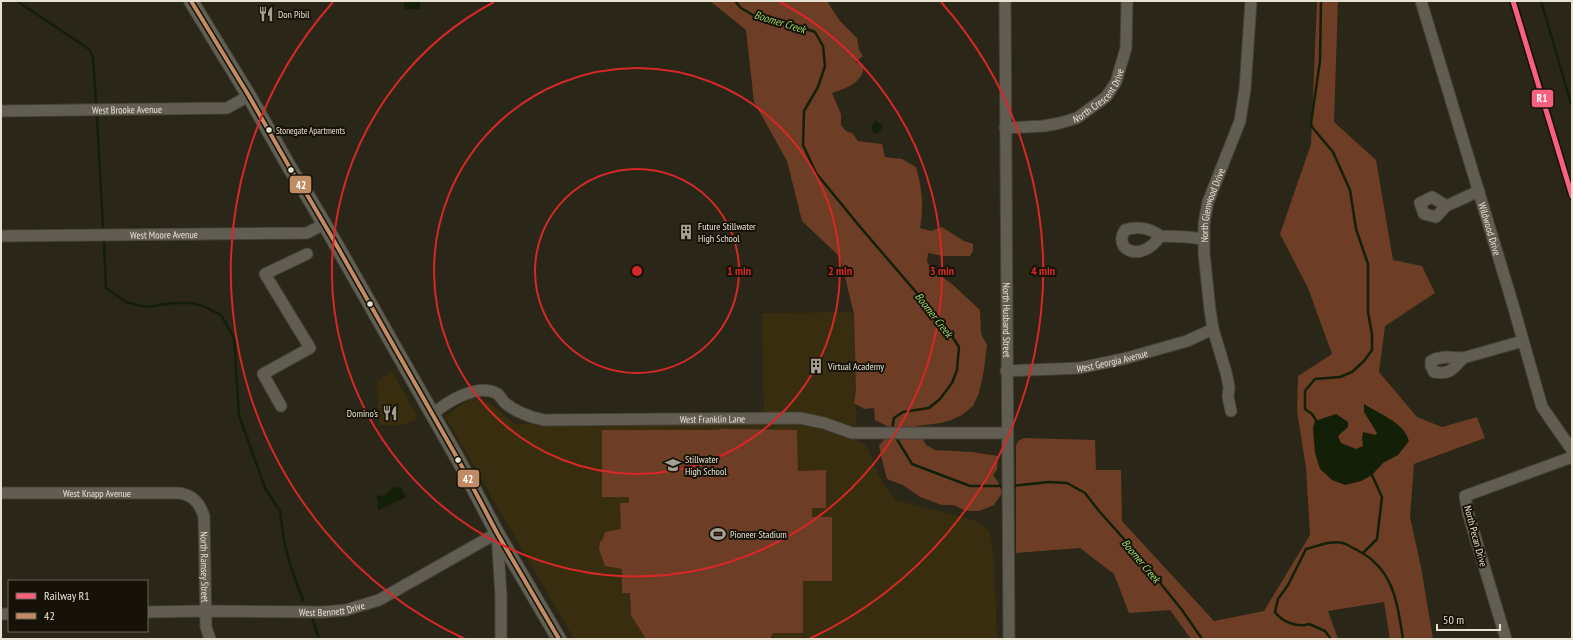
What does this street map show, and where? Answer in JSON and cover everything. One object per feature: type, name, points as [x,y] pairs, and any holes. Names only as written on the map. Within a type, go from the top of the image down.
[{"type":"main road","points":[[191,1],[324,224],[432,415],[497,534],[559,639]]},
{"type":"street","name":"North Husband Street","points":[[1005,1],[1006,371],[1009,639]]},
{"type":"street","name":"North Crescent Drive","points":[[1005,128],[1044,126],[1077,118],[1106,97],[1116,82],[1126,48],[1127,1]]},
{"type":"street","name":"North Glenwood Drive","points":[[1231,411],[1226,372],[1214,329],[1206,272],[1204,224],[1208,202],[1240,121],[1245,89],[1251,1]]},
{"type":"street","name":"Wildwood Drive","points":[[1421,1],[1479,191],[1542,407],[1572,450]]},
{"type":"street","name":"West Brooke Avenue","points":[[1,111],[227,108],[249,96]]},
{"type":"street","points":[[1446,206],[1479,191]]},
{"type":"street","name":"West Moore Avenue","points":[[1,236],[307,233],[324,224]]},
{"type":"street","points":[[1160,236],[1204,239]]},
{"type":"street","points":[[281,406],[263,374],[310,348],[265,274],[307,254]]},
{"type":"street","name":"West Georgia Avenue","points":[[1006,371],[1080,368],[1120,360],[1187,341],[1214,329]]},
{"type":"street","points":[[1462,358],[1523,341]]},
{"type":"street","name":"West Franklin Lane","points":[[432,415],[442,405],[470,391],[485,391],[497,394],[505,403],[526,415],[544,420],[800,418],[824,423],[852,433],[1007,433]]},
{"type":"street","name":"North Pecan Drive","points":[[1506,639],[1468,513],[1466,496],[1572,457]]},
{"type":"street","name":"West Knapp Avenue","points":[[1,493],[171,493],[183,494],[193,498]]},
{"type":"street","name":"North Ramsey Street","points":[[193,498],[199,505],[204,516],[206,627],[210,639]]},
{"type":"street","points":[[497,534],[501,596],[501,639]]},
{"type":"street","name":"West Bennett Drive","points":[[148,612],[323,612],[346,610],[380,600],[497,534]]},
{"type":"shaded area","points":[[710,1],[827,1],[839,20],[857,38],[859,50],[863,56],[855,62],[864,66],[863,72],[853,84],[832,93],[841,114],[841,125],[846,131],[852,133],[858,141],[882,144],[885,157],[902,159],[916,167],[922,198],[920,228],[931,231],[942,227],[964,241],[973,244],[973,251],[970,256],[943,256],[928,253],[927,262],[934,271],[952,284],[980,310],[981,334],[987,345],[979,393],[973,406],[962,415],[941,423],[916,426],[926,445],[935,450],[972,452],[998,456],[997,470],[993,475],[998,482],[1002,493],[994,505],[979,511],[966,511],[954,505],[942,505],[920,497],[903,485],[887,479],[879,445],[888,436],[889,427],[875,420],[874,408],[864,409],[854,403],[856,390],[854,314],[840,257],[802,221],[787,161],[754,102],[746,30]]},
{"type":"shaded area","points":[[1317,1],[1338,1],[1334,122],[1376,160],[1393,260],[1422,266],[1435,293],[1385,326],[1379,372],[1417,417],[1442,427],[1477,417],[1485,438],[1414,464],[1410,517],[1421,567],[1433,639],[1390,639],[1384,602],[1328,611],[1338,639],[1191,639],[1170,610],[1129,613],[1114,574],[1080,548],[1016,553],[1016,446],[1018,441],[1024,438],[1095,440],[1096,470],[1121,470],[1122,521],[1214,621],[1264,611],[1310,535],[1306,468],[1297,411],[1298,376],[1332,354],[1308,288],[1280,234],[1311,144]]},
{"type":"shaded area","points":[[404,2],[420,2],[420,9],[405,9]]},
{"type":"shaded area","points":[[875,120],[882,125],[882,128],[877,134],[873,132],[871,128]]},
{"type":"shaded area","name":"Stillwater High School","points":[[856,312],[856,440],[866,445],[883,484],[896,500],[978,521],[990,532],[994,560],[997,639],[574,639],[445,416],[470,399],[482,399],[498,409],[514,424],[764,424],[762,313]]},
{"type":"shaded area","points":[[392,371],[417,416],[414,421],[402,425],[379,425],[377,381]]},
{"type":"shaded area","points":[[1364,404],[1397,424],[1406,434],[1409,441],[1398,455],[1383,463],[1372,475],[1361,481],[1345,485],[1332,480],[1320,469],[1315,453],[1313,428],[1315,421],[1336,414],[1348,422],[1348,427],[1338,436],[1341,443],[1356,449],[1363,446],[1363,432],[1376,435],[1377,433],[1364,412]]},
{"type":"shaded area","name":"Pioneer Stadium","points":[[602,430],[797,430],[798,471],[826,470],[826,508],[812,508],[812,517],[832,517],[832,581],[803,581],[803,633],[773,633],[770,639],[646,639],[631,615],[630,593],[622,593],[622,569],[605,566],[599,549],[600,541],[602,541],[605,532],[621,529],[620,503],[629,503],[629,497],[602,497]]},
{"type":"shaded area","points":[[394,487],[401,488],[406,497],[379,510],[377,505],[379,503],[376,497],[378,495],[385,495]]},
{"type":"waterway","points":[[17,1],[89,49],[93,57],[96,104]]},
{"type":"waterway","name":"Boomer Creek","points":[[735,1],[741,8],[758,18],[815,32],[823,46],[825,66],[818,87],[804,111],[803,145],[816,173],[946,327],[959,347],[957,370],[952,383],[940,399],[929,408],[903,412],[894,418],[892,429]]},
{"type":"waterway","points":[[1317,422],[1312,414],[1305,409],[1305,391],[1315,379],[1340,377],[1352,372],[1364,361],[1372,350],[1372,334],[1368,312],[1368,264],[1356,229],[1350,190],[1333,152],[1312,127],[1311,123],[1320,61],[1321,1]]},
{"type":"waterway","points":[[1541,1],[1572,107]]},
{"type":"waterway","points":[[97,118],[103,228]]},
{"type":"waterway","points":[[104,242],[106,288],[126,302],[146,307],[173,303],[191,303],[203,306],[221,315],[234,338],[239,415],[265,488],[280,511],[284,541],[291,568],[303,600]]},
{"type":"waterway","name":"Boomer Creek","points":[[895,436],[912,464],[970,486],[1005,486]]},
{"type":"waterway","points":[[1363,553],[1377,539],[1382,497],[1370,473]]},
{"type":"waterway","name":"Boomer Creek","points":[[1010,486],[1049,482],[1067,483],[1085,493],[1182,610],[1202,639]]},
{"type":"waterway","name":"Boomer Creek","points":[[1331,639],[1325,631],[1309,624],[1295,625],[1282,619],[1275,612],[1278,599],[1288,585],[1306,549],[1334,542],[1345,544],[1357,550],[1379,567],[1392,588],[1396,600],[1403,639]]},
{"type":"waterway","points":[[313,620],[319,639]]},
{"type":"rail line","name":"R1","points":[[1513,1],[1572,196]]},
{"type":"transit line","name":"42","points":[[191,1],[333,239],[459,461],[497,533],[559,639]]},
{"type":"place","name":"Don Pibil","points":[[266,14]]},
{"type":"place","name":"Stonegate Apartments","points":[[269,130]]},
{"type":"place","name":"Future Stillwater High School","points":[[686,232]]},
{"type":"place","name":"Virtual Academy","points":[[816,366]]},
{"type":"place","name":"Domino's","points":[[390,413]]},
{"type":"place","name":"Stillwater High School","points":[[673,465]]},
{"type":"place","name":"Pioneer Stadium","points":[[718,534]]}]
